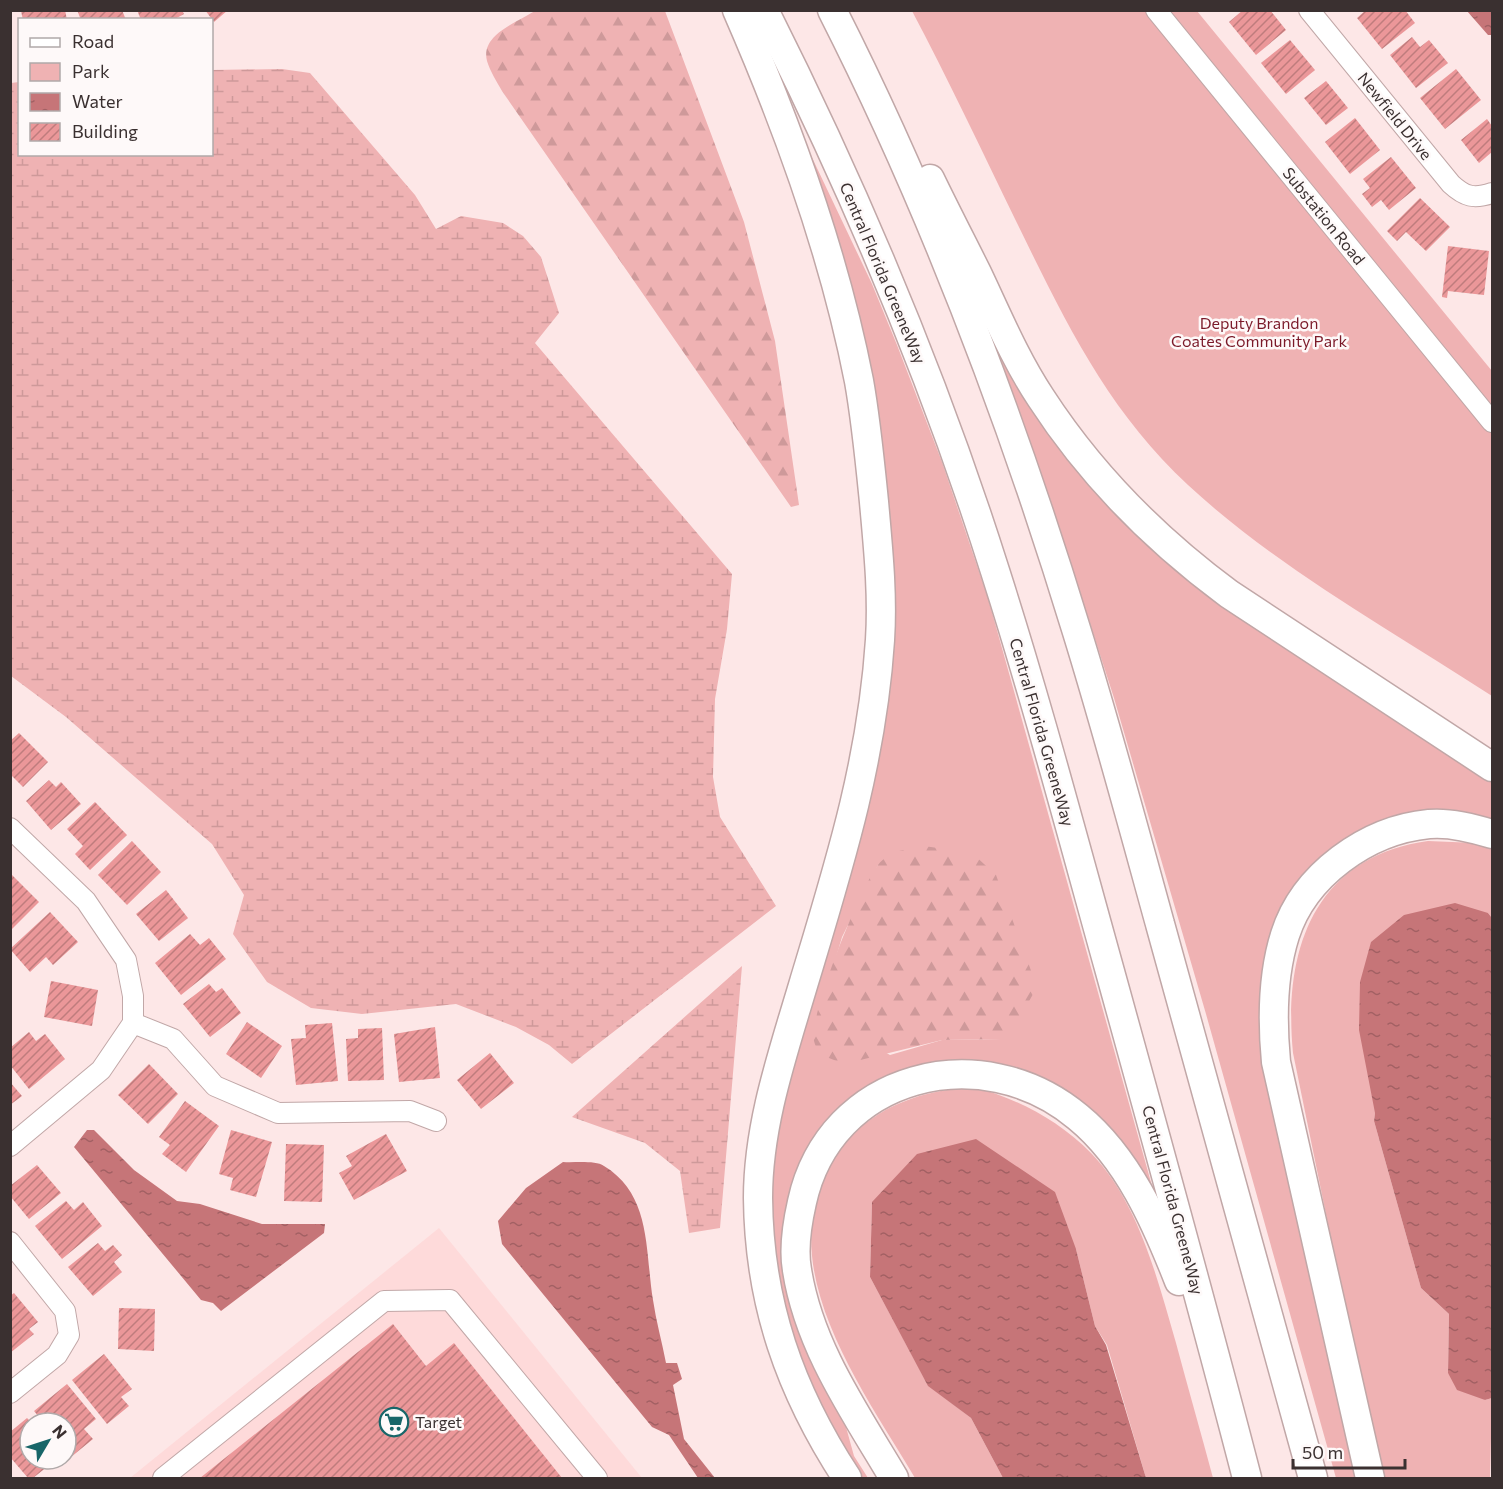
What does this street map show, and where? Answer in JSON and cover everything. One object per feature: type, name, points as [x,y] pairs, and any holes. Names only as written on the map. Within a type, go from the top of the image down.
[{"type":"highway","points":[[737,10],[765,74],[801,173],[838,293],[859,381],[878,547],[880,634],[878,669],[875,705],[861,785],[765,1119],[758,1197],[765,1284],[778,1343],[801,1401],[847,1479]]},
{"type":"highway","name":"Central Florida GreeneWay","points":[[764,10],[827,141],[891,287],[941,414],[994,569],[1042,728],[1211,1339],[1247,1479]]},
{"type":"highway","points":[[832,10],[907,169],[938,243],[998,396],[1052,551],[1101,711],[1313,1479]]},
{"type":"highway","points":[[843,10],[882,83],[1007,340],[1047,406],[1110,489],[1188,564],[1229,594],[1492,768]]},
{"type":"highway","points":[[1370,1479],[1276,1062],[1274,998],[1280,953],[1285,932],[1302,898],[1346,855],[1379,837],[1431,824],[1466,826],[1492,834]]},
{"type":"highway","points":[[894,1479],[829,1368],[817,1340],[796,1269],[796,1226],[805,1186],[822,1151],[840,1128],[871,1101],[900,1084],[932,1075],[953,1073],[992,1075],[1023,1084],[1049,1097],[1078,1116],[1102,1141],[1127,1174],[1148,1210],[1179,1282],[1240,1479]]},
{"type":"street","name":"Substation Road","points":[[1156,10],[1492,422]]},
{"type":"street","name":"Newfield Drive","points":[[1309,10],[1450,184],[1463,195],[1477,198],[1492,194]]},
{"type":"street","points":[[10,828],[86,901],[126,960],[133,996],[133,1023],[100,1070],[10,1146]]},
{"type":"street","points":[[133,1023],[173,1039],[215,1086],[278,1113],[410,1111],[436,1121]]},
{"type":"street","points":[[10,1242],[65,1311],[69,1335],[57,1355],[10,1393]]},
{"type":"street","points":[[163,1479],[384,1300],[450,1300],[597,1479]]},
{"type":"shaded area","points":[[439,1228],[642,1478],[130,1478]]},
{"type":"green space","points":[[536,10],[665,11],[744,222],[775,341],[799,505],[791,507],[502,91],[494,76],[487,61],[486,52],[489,43],[503,30]]},
{"type":"green space","name":"Deputy Brandon Coates Community Park","points":[[912,11],[1197,11],[1492,371],[1492,696],[1335,596],[1258,543],[1222,515],[1159,456],[1110,393],[1069,326]]},
{"type":"green space","points":[[282,69],[310,73],[415,195],[436,229],[461,216],[503,223],[523,236],[541,257],[559,313],[535,343],[732,574],[727,629],[715,699],[713,777],[720,817],[776,906],[572,1064],[549,1045],[516,1027],[456,1004],[362,1014],[311,1008],[267,982],[233,934],[244,895],[212,844],[66,717],[11,676],[11,83],[18,82],[18,156],[213,156],[213,70]]},
{"type":"green space","points":[[807,147],[872,284],[897,345],[942,462],[988,598],[1152,1186],[1148,1187],[1047,1081],[1017,1069],[966,1062],[933,1063],[901,1072],[794,1185],[822,1381],[846,1427],[854,1456],[868,1478],[859,1478],[827,1425],[778,1306],[767,1178],[888,597]],"holes":[[[878,865],[1001,1039],[942,1040],[890,1055],[819,1015],[842,937]]]},
{"type":"green space","points":[[977,300],[1089,472],[1492,774],[1492,820],[1385,822],[1268,951],[1361,1478],[1336,1478],[1206,1014],[1114,698],[1050,499]]},
{"type":"green space","points":[[1428,841],[1476,843],[1492,849],[1492,918],[1488,913],[1375,1113],[1374,1121],[1421,1288],[1449,1314],[1448,1373],[1485,1400],[1492,1398],[1490,1478],[1380,1478],[1293,1053],[1291,1015],[1294,979],[1301,945],[1314,914],[1333,888],[1357,866],[1389,850]]},
{"type":"green space","points":[[924,846],[972,853],[996,875],[1037,987],[1023,1012],[1001,1039],[942,1040],[844,1064],[819,1054],[814,1041],[819,1006],[837,952],[870,878],[878,865],[888,856],[899,851]]},
{"type":"green space","points":[[742,966],[720,1228],[689,1233],[680,1171],[645,1143],[572,1117]]},
{"type":"green space","points":[[974,1087],[1022,1104],[1065,1130],[1091,1153],[1108,1173],[1122,1195],[1134,1218],[1153,1268],[1213,1478],[1146,1478],[1107,1345],[1095,1326],[1076,1249],[872,1202],[870,1277],[928,1385],[971,1418],[1003,1478],[915,1478],[868,1401],[827,1316],[814,1272],[811,1229],[820,1186],[844,1145],[857,1131],[871,1119],[902,1102],[937,1092]]},
{"type":"water","points":[[1467,11],[1492,11],[1492,35],[1488,35]]},
{"type":"water","points":[[1455,903],[1488,913],[1492,918],[1492,1398],[1485,1400],[1457,1390],[1448,1373],[1449,1314],[1421,1288],[1374,1121],[1375,1113],[1359,1030],[1360,982],[1371,942],[1404,915]]},
{"type":"water","points":[[87,1130],[94,1130],[134,1170],[177,1201],[200,1204],[262,1224],[325,1224],[324,1233],[221,1311],[213,1303],[201,1300],[74,1147]]},
{"type":"water","points":[[976,1139],[1055,1192],[1076,1249],[1095,1326],[1106,1345],[1146,1478],[1003,1478],[971,1418],[928,1386],[870,1277],[872,1202],[917,1154]]},
{"type":"water","points":[[563,1162],[600,1164],[620,1178],[631,1192],[644,1226],[654,1308],[666,1363],[677,1363],[682,1379],[673,1385],[684,1439],[715,1478],[698,1478],[669,1435],[652,1427],[502,1244],[498,1221],[526,1188]]},
{"type":"building","points":[[65,10],[67,18],[23,18],[21,11]]},
{"type":"building","points":[[77,10],[122,10],[125,18],[80,18]]},
{"type":"building","points":[[137,10],[182,10],[184,14],[177,18],[140,18]]},
{"type":"building","points":[[205,10],[228,10],[214,22]]},
{"type":"building","points":[[1243,10],[1270,10],[1286,30],[1256,55],[1229,22]]},
{"type":"building","points":[[1366,10],[1405,10],[1415,23],[1382,49],[1357,18]]},
{"type":"building","points":[[1412,37],[1420,47],[1429,40],[1448,63],[1416,88],[1390,55]]},
{"type":"building","points":[[1290,40],[1315,70],[1286,94],[1261,63]]},
{"type":"building","points":[[1456,69],[1481,100],[1445,129],[1420,98]]},
{"type":"building","points":[[1326,81],[1348,108],[1326,125],[1304,98]]},
{"type":"building","points":[[1355,118],[1380,150],[1350,174],[1325,142]]},
{"type":"building","points":[[1487,119],[1492,126],[1492,152],[1479,163],[1461,140]]},
{"type":"building","points":[[1391,157],[1416,188],[1389,210],[1381,200],[1372,207],[1362,194],[1370,188],[1363,179]]},
{"type":"building","points":[[1420,198],[1450,227],[1426,251],[1406,232],[1397,241],[1387,231]]},
{"type":"building","points":[[1448,246],[1489,251],[1484,295],[1448,291],[1447,298],[1442,297]]},
{"type":"building","points":[[19,733],[48,762],[23,787],[10,774],[10,741]]},
{"type":"building","points":[[49,780],[56,787],[61,782],[81,804],[51,830],[26,801]]},
{"type":"building","points":[[95,802],[127,835],[90,870],[75,854],[83,846],[67,829]]},
{"type":"building","points":[[132,841],[161,872],[127,905],[98,875]]},
{"type":"building","points":[[12,875],[39,902],[10,931],[10,877]]},
{"type":"building","points":[[166,890],[188,918],[159,941],[136,914]]},
{"type":"building","points":[[50,912],[78,942],[53,965],[46,957],[30,972],[10,949]]},
{"type":"building","points":[[190,934],[200,945],[209,938],[226,959],[181,995],[155,963]]},
{"type":"building","points":[[51,981],[98,990],[92,1026],[44,1017]]},
{"type":"building","points":[[209,984],[216,992],[222,988],[241,1013],[210,1037],[183,1004]]},
{"type":"building","points":[[247,1022],[282,1046],[261,1078],[226,1054]]},
{"type":"building","points":[[332,1023],[338,1081],[296,1085],[291,1039],[306,1038],[305,1025]]},
{"type":"building","points":[[435,1027],[440,1078],[399,1082],[394,1034]]},
{"type":"building","points":[[382,1028],[384,1080],[348,1081],[346,1039],[358,1038],[358,1029]]},
{"type":"building","points":[[29,1032],[36,1041],[45,1034],[65,1059],[29,1089],[10,1065],[10,1048]]},
{"type":"building","points":[[490,1053],[514,1083],[481,1109],[457,1080]]},
{"type":"building","points":[[149,1064],[178,1094],[148,1124],[118,1095]]},
{"type":"building","points":[[10,1082],[22,1096],[10,1105]]},
{"type":"building","points":[[185,1101],[219,1126],[186,1172],[162,1154],[170,1145],[159,1137]]},
{"type":"building","points":[[231,1130],[272,1142],[256,1197],[230,1190],[233,1178],[219,1174]]},
{"type":"building","points":[[386,1134],[407,1171],[354,1200],[339,1173],[352,1166],[346,1156]]},
{"type":"building","points":[[286,1144],[324,1145],[322,1202],[284,1201]]},
{"type":"building","points":[[37,1165],[61,1193],[29,1219],[10,1196],[10,1186]]},
{"type":"building","points":[[66,1201],[74,1210],[83,1202],[102,1226],[62,1259],[35,1226]]},
{"type":"building","points":[[98,1243],[105,1251],[113,1245],[122,1255],[114,1262],[122,1272],[93,1296],[68,1267]]},
{"type":"building","points":[[14,1293],[38,1322],[29,1329],[34,1334],[10,1353],[10,1296]]},
{"type":"building","points":[[119,1308],[155,1309],[154,1351],[118,1349]]},
{"type":"building","name":"Target","points":[[393,1324],[426,1366],[454,1343],[562,1478],[200,1478]]},
{"type":"building","points":[[104,1354],[132,1389],[121,1397],[129,1406],[107,1424],[72,1380]]},
{"type":"building","points":[[67,1384],[96,1419],[84,1429],[93,1439],[78,1451],[78,1411],[34,1411]]},
{"type":"building","points":[[18,1425],[18,1466],[10,1457],[10,1432]]},
{"type":"building","points":[[22,1471],[42,1471],[33,1478],[28,1478]]},
{"type":"place","name":"Target","points":[[394,1422]]}]
